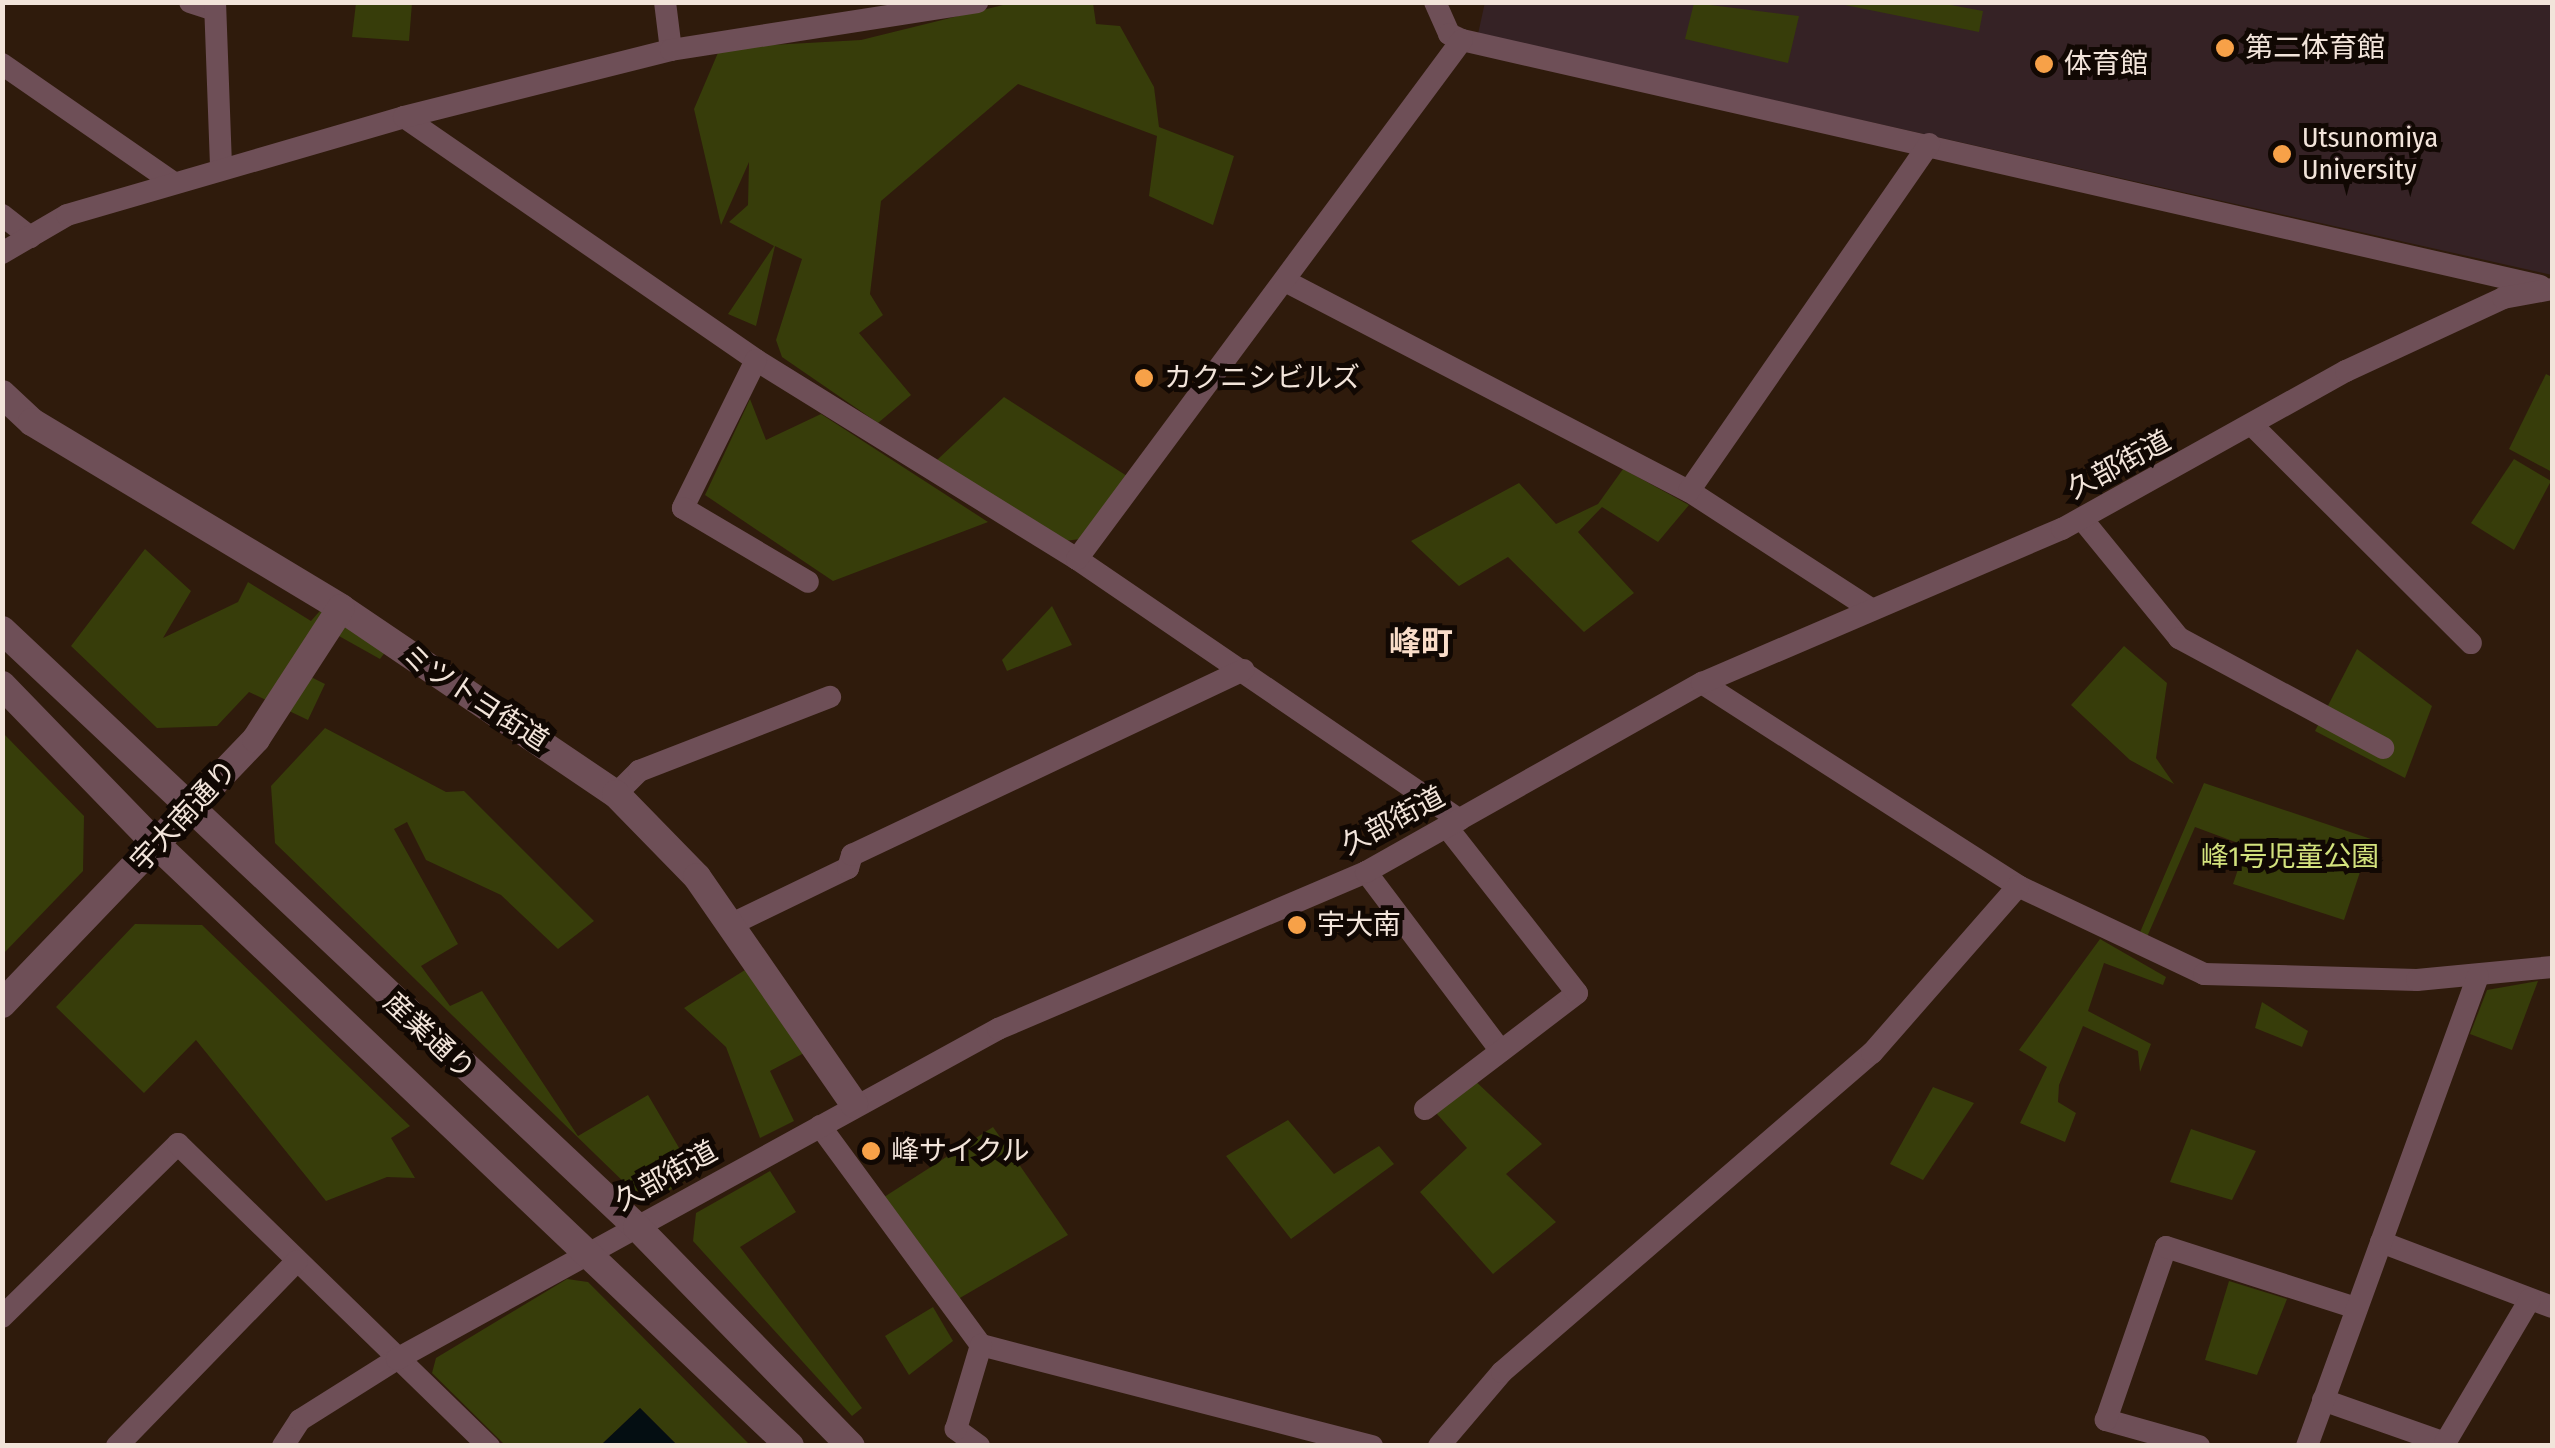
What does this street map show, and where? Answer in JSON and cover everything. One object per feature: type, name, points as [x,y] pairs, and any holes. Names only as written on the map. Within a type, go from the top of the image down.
[{"type":"street","points":[[190,2],[215,6],[221,169]]},
{"type":"street","points":[[665,2],[671,50]]},
{"type":"street","points":[[2,253],[68,215],[404,117],[671,50],[977,2]]},
{"type":"street","points":[[1435,2],[1449,34],[1462,40],[2548,288]]},
{"type":"street","points":[[1077,559],[1287,282],[1462,40]]},
{"type":"street","points":[[2,64],[174,182]]},
{"type":"street","points":[[404,117],[756,360],[1077,559],[1243,670],[1453,824],[1577,993],[1425,1109]]},
{"type":"street","points":[[1689,491],[1929,144]]},
{"type":"street","points":[[2,215],[30,237]]},
{"type":"street","points":[[1287,282],[1689,491],[1868,608]]},
{"type":"street","name":"久部街道","points":[[283,1446],[300,1420],[397,1359],[854,1104],[1104,977],[1366,872],[1702,683],[1868,608],[2082,519],[2346,371],[2548,288]]},
{"type":"street","points":[[756,360],[683,508],[808,582]]},
{"type":"street","name":"ミツトヨ街道","points":[[2,394],[32,422],[341,608],[616,794],[673,846],[732,924],[854,1104]]},
{"type":"street","points":[[2252,425],[2471,643]]},
{"type":"street","points":[[2082,519],[2179,638],[2383,748]]},
{"type":"street","name":"宇大南通り","points":[[2,1004],[159,847],[274,716],[341,608]]},
{"type":"street","name":"産業通り","points":[[2,630],[189,814],[637,1227],[852,1446]]},
{"type":"street","points":[[732,924],[848,868],[852,855],[1243,670]]},
{"type":"street","points":[[1702,683],[2018,886],[2204,974],[2478,976],[2552,967]]},
{"type":"street","name":"産業通り","points":[[2,685],[159,847],[594,1251],[790,1446]]},
{"type":"street","points":[[616,794],[639,772],[830,698]]},
{"type":"street","points":[[1366,872],[1501,1051]]},
{"type":"street","points":[[1439,1446],[1502,1372],[1872,1054],[2018,886]]},
{"type":"street","points":[[2307,1446],[2478,976]]},
{"type":"street","points":[[820,1126],[982,1345],[1372,1446]]},
{"type":"street","points":[[2,1317],[178,1144],[489,1446]]},
{"type":"street","points":[[2381,1242],[2552,1306]]},
{"type":"street","points":[[2199,1446],[2106,1420],[2166,1247],[2356,1308]]},
{"type":"street","points":[[117,1446],[297,1261]]},
{"type":"street","points":[[2323,1400],[2445,1443],[2530,1299]]},
{"type":"street","points":[[978,1446],[956,1429],[982,1345]]},
{"type":"shaded area","name":"Utsunomiya University","points":[[1485,2],[2552,3],[2552,275],[1478,34]]},
{"type":"shaded area","points":[[640,1408],[677,1445],[601,1445]]},
{"type":"green space","points":[[356,3],[412,3],[409,41],[352,37]]},
{"type":"green space","points":[[1011,3],[1093,3],[1096,24],[1120,26],[1154,87],[1159,127],[1234,156],[1213,225],[1149,196],[1157,136],[1018,84],[881,201],[870,294],[883,315],[859,333],[911,395],[878,423],[782,357],[776,340],[802,259],[775,246],[756,326],[728,314],[774,246],[729,222],[748,205],[749,162],[721,225],[694,109],[720,48],[861,40]]},
{"type":"green space","points":[[1694,3],[1799,16],[1788,63],[1685,39]]},
{"type":"green space","points":[[1835,3],[1940,3],[1983,11],[1979,32]]},
{"type":"green space","points":[[2546,374],[2552,377],[2552,472],[2509,449]]},
{"type":"green space","points":[[1004,397],[1127,476],[1080,539],[1065,541],[937,460]]},
{"type":"green space","points":[[750,399],[766,440],[821,414],[988,522],[833,581],[705,495]]},
{"type":"green space","points":[[2514,459],[2551,481],[2514,550],[2471,523]]},
{"type":"green space","points":[[1623,469],[1689,505],[1658,542],[1602,507],[1578,532],[1634,593],[1584,632],[1508,557],[1459,586],[1411,541],[1519,483],[1556,524],[1598,504]]},
{"type":"green space","points":[[145,549],[191,591],[163,638],[238,602],[248,582],[311,621],[333,596],[398,635],[380,659],[330,631],[295,669],[325,684],[308,720],[249,692],[217,726],[157,728],[71,646]]},
{"type":"green space","points":[[1052,606],[1072,645],[1007,671],[1002,660]]},
{"type":"green space","points":[[2124,646],[2167,683],[2156,758],[2174,784],[2130,760],[2071,705]]},
{"type":"green space","points":[[2357,649],[2432,706],[2405,778],[2315,731]]},
{"type":"green space","points":[[325,728],[446,792],[464,791],[594,921],[558,949],[501,895],[426,860],[407,822],[394,829],[458,944],[421,966],[450,1006],[482,991],[578,1136],[648,1095],[695,1175],[660,1196],[632,1190],[275,843],[271,786]]},
{"type":"green space","points":[[3,733],[84,816],[83,871],[4,953]]},
{"type":"green space","name":"峰1号児童公園","points":[[2204,783],[2371,839],[2344,920],[2233,884],[2246,846],[2195,827],[2143,946],[2135,944]]},
{"type":"green space","points":[[135,924],[202,925],[410,1126],[391,1138],[415,1178],[387,1177],[326,1201],[196,1040],[144,1093],[56,1007]]},
{"type":"green space","points":[[2100,939],[2166,977],[2163,985],[2104,963],[2088,1011],[2151,1044],[2140,1072],[2138,1051],[2083,1026],[2059,1085],[2058,1102],[2076,1113],[2065,1142],[2020,1123],[2047,1067],[2019,1050]]},
{"type":"green space","points":[[745,970],[806,1052],[770,1071],[794,1121],[760,1138],[726,1047],[684,1008]]},
{"type":"green space","points":[[2538,981],[2512,1050],[2470,1034],[2487,990]]},
{"type":"green space","points":[[2262,1002],[2308,1031],[2302,1047],[2255,1028]]},
{"type":"green space","points":[[1469,1075],[1542,1144],[1506,1174],[1556,1222],[1493,1274],[1420,1192],[1467,1148],[1430,1106]]},
{"type":"green space","points":[[1933,1087],[1974,1103],[1923,1180],[1890,1164]]},
{"type":"green space","points":[[1288,1120],[1334,1174],[1379,1146],[1394,1164],[1291,1239],[1226,1156]]},
{"type":"green space","points":[[993,1127],[1068,1235],[953,1302],[881,1199]]},
{"type":"green space","points":[[2191,1129],[2256,1151],[2232,1200],[2170,1182]]},
{"type":"green space","points":[[770,1171],[796,1212],[740,1247],[862,1408],[852,1416],[693,1241],[696,1213]]},
{"type":"green space","points":[[567,1279],[588,1282],[750,1445],[677,1445],[640,1408],[601,1445],[505,1445],[432,1373],[436,1358]]},
{"type":"green space","points":[[2229,1281],[2287,1299],[2257,1375],[2205,1360]]},
{"type":"green space","points":[[933,1307],[953,1341],[909,1375],[885,1336]]},
{"type":"place","name":"第二体育館","points":[[2225,48]]},
{"type":"place","name":"体育館","points":[[2044,64]]},
{"type":"place","name":"Utsunomiya University","points":[[2282,154]]},
{"type":"place","name":"カクニシビルズ","points":[[1144,378]]},
{"type":"place","name":"宇大南","points":[[1297,925]]},
{"type":"place","name":"峰サイクル","points":[[871,1151]]},
{"type":"district","name":"峰町","points":[[1421,643]]}]
